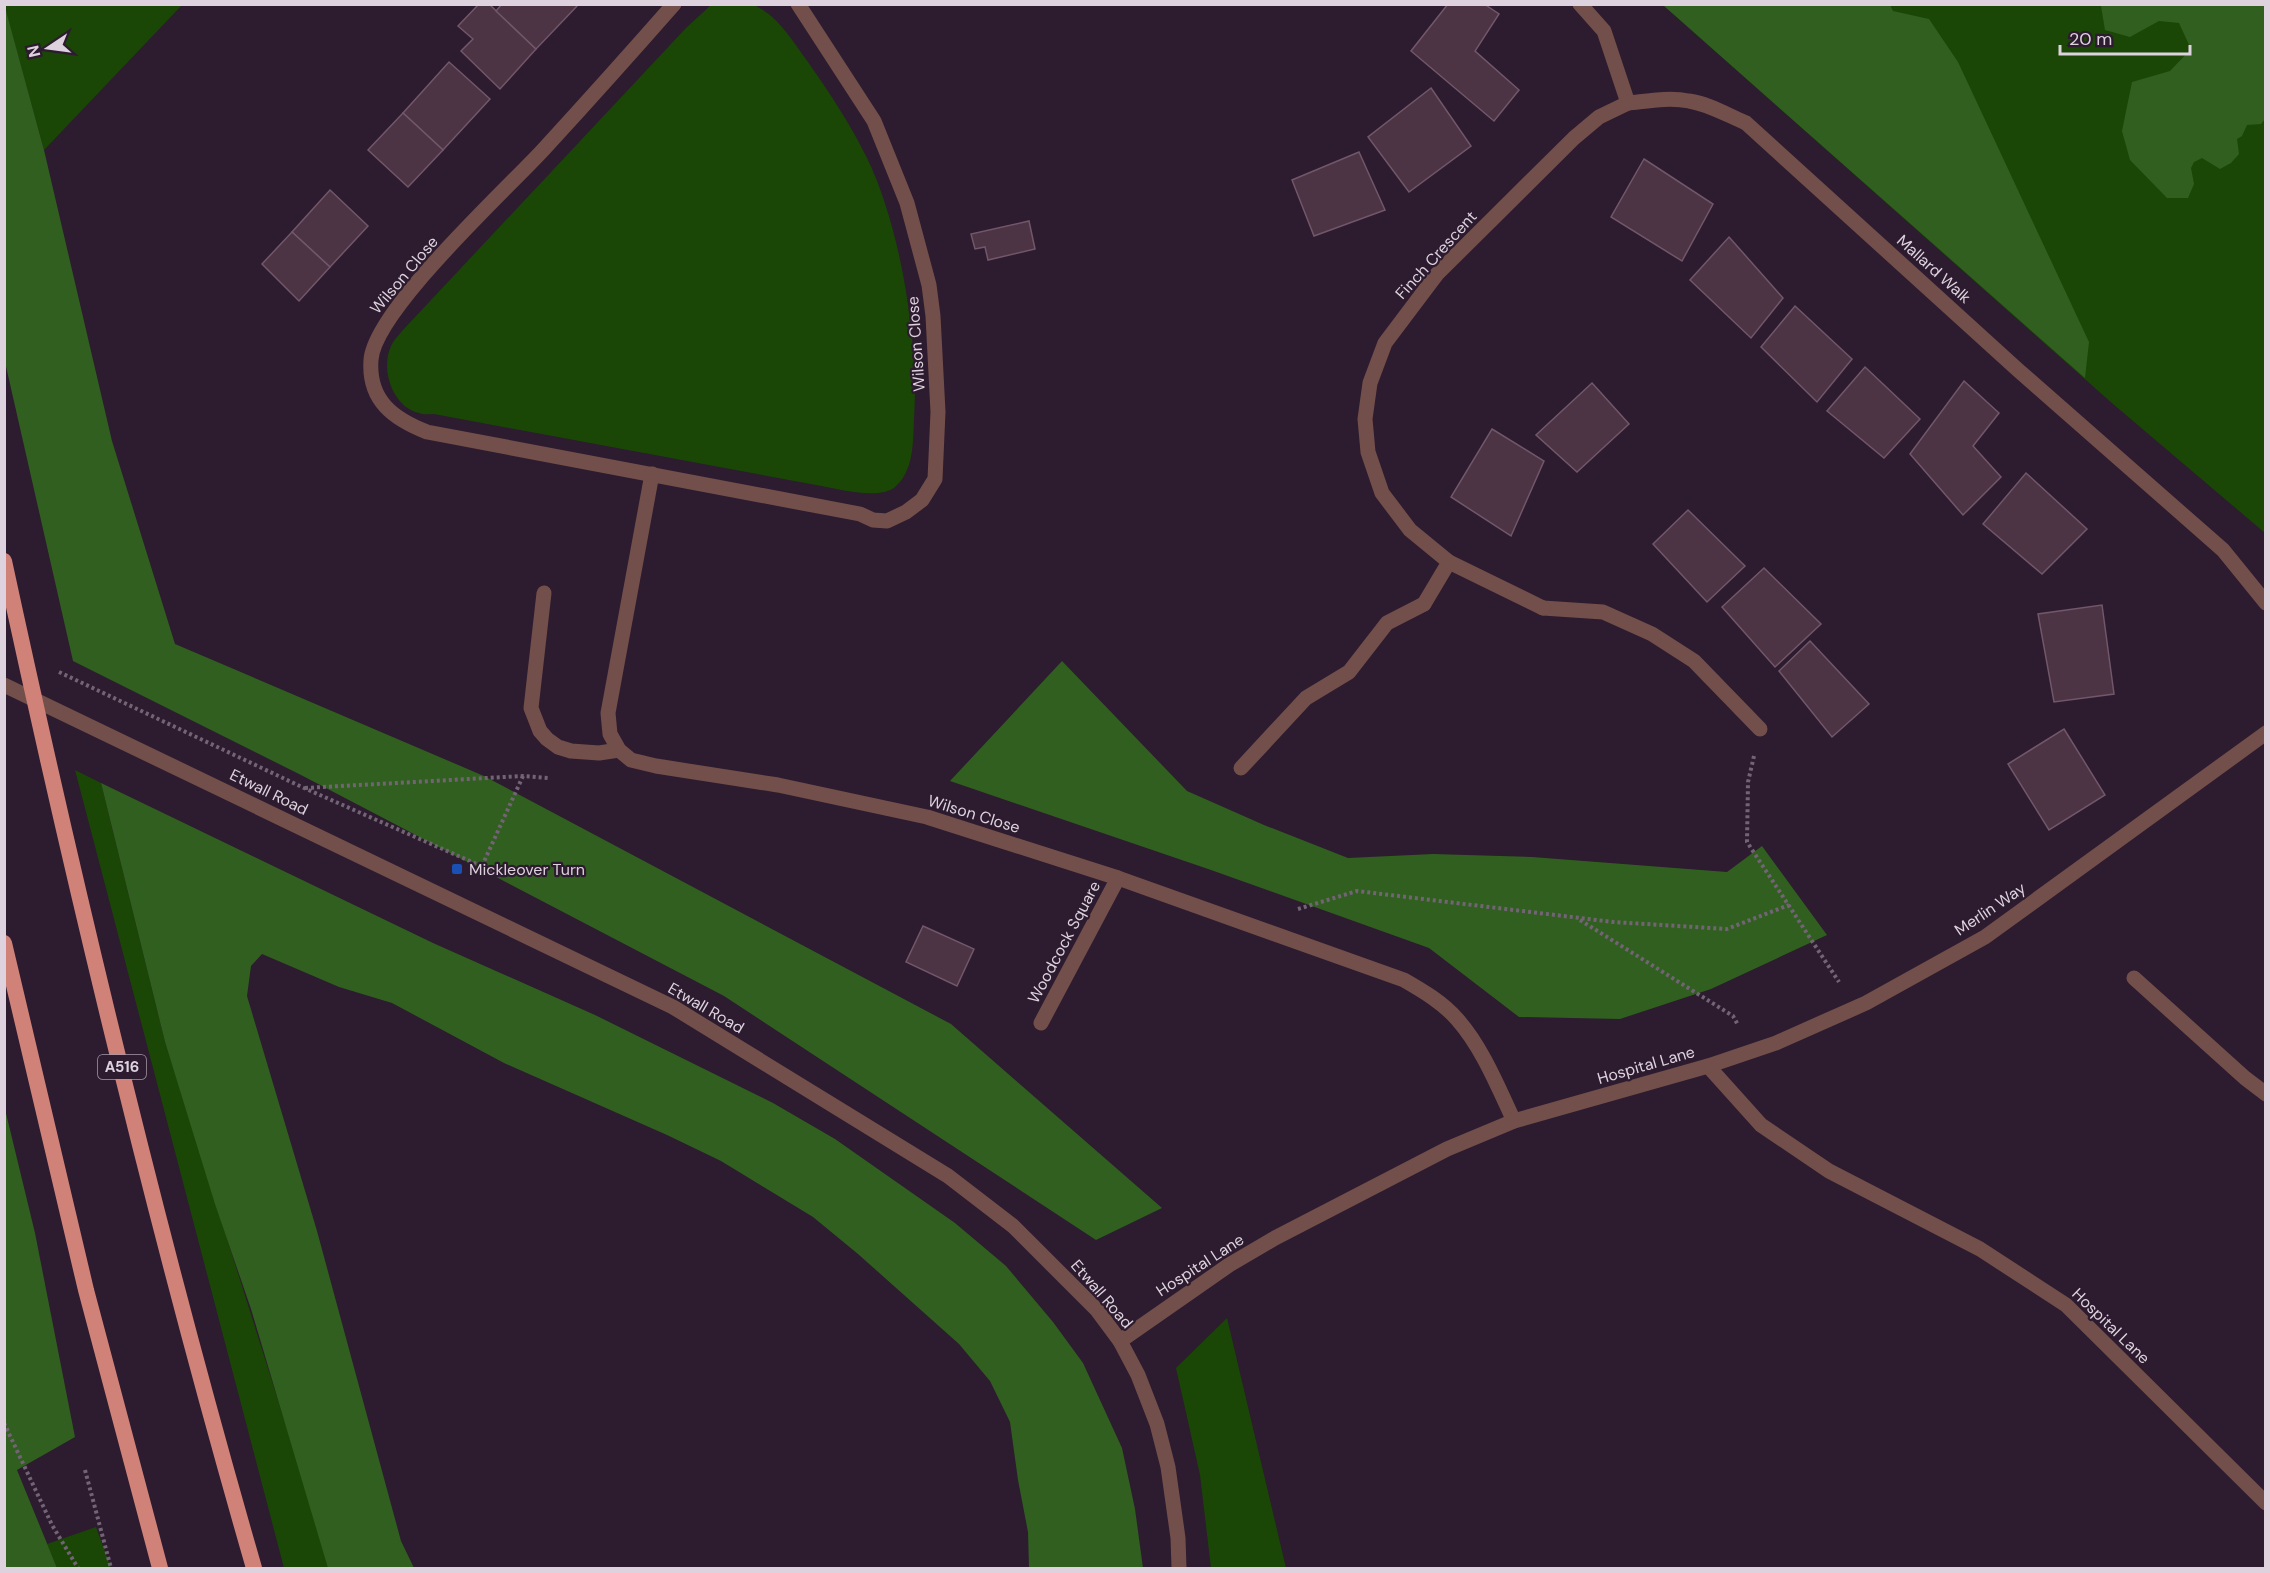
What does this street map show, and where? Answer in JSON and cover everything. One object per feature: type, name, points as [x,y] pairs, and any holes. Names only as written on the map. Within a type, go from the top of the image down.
[{"type":"highway","name":"A516","points":[[4,561],[69,849],[112,1026],[201,1374],[254,1569]]},
{"type":"highway","points":[[4,943],[86,1290],[160,1569]]},
{"type":"street","name":"Wilson Close","points":[[674,4],[542,151],[425,274],[384,326],[374,345],[370,360],[377,397],[401,422],[428,432],[887,521],[906,512],[922,500],[935,478],[938,412],[929,285],[907,203],[873,121],[798,4]]},
{"type":"street","points":[[1580,4],[1604,31],[1628,103]]},
{"type":"street","name":"Mallard Walk","points":[[1628,103],[1658,99],[1688,101],[1712,108],[1746,123],[2018,370],[2223,550],[2265,603]]},
{"type":"street","name":"Finch Crescent","points":[[1628,103],[1599,117],[1566,146],[1437,274],[1385,343],[1370,383],[1365,419],[1368,452],[1382,493],[1410,530],[1449,562],[1543,608],[1603,612],[1652,634],[1694,661],[1760,729]]},
{"type":"street","points":[[544,593],[531,708],[540,731],[558,747],[571,751],[599,753],[619,750],[610,734],[608,712],[652,474]]},
{"type":"street","points":[[1241,768],[1306,698],[1349,672],[1387,623],[1424,604],[1449,562]]},
{"type":"street","name":"Etwall Road","points":[[4,685],[673,1007],[948,1176],[1013,1226],[1097,1310],[1120,1341],[1138,1376],[1157,1424],[1168,1467],[1178,1538],[1179,1569]]},
{"type":"street","name":"Merlin Way","points":[[1708,1066],[1776,1044],[1856,1008],[1985,937],[2265,733]]},
{"type":"street","name":"Wilson Close","points":[[619,750],[631,760],[656,766],[778,785],[927,817],[1118,878],[1404,980],[1434,999],[1457,1019],[1489,1068],[1514,1121]]},
{"type":"street","name":"Woodcock Square","points":[[1041,1023],[1118,878]]},
{"type":"street","points":[[2134,978],[2265,1094]]},
{"type":"street","name":"Hospital Lane","points":[[1120,1341],[1229,1265],[1275,1238],[1447,1149],[1514,1121],[1708,1066],[1761,1125],[1829,1171],[1980,1249],[2066,1305],[2265,1503]]},
{"type":"path","points":[[58,672],[304,788],[497,873]]},
{"type":"path","points":[[1760,729],[1748,782],[1748,842],[1856,1008]]},
{"type":"path","points":[[304,788],[523,776],[559,779]]},
{"type":"path","points":[[482,866],[523,776]]},
{"type":"path","points":[[1249,923],[1357,891],[1577,918],[1727,929],[1789,905]]},
{"type":"path","points":[[1577,918],[1733,1016],[1751,1052]]},
{"type":"path","points":[[4,1423],[52,1525],[78,1569]]},
{"type":"path","points":[[85,1470],[111,1569]]},
{"type":"green space","points":[[4,5],[182,5],[44,150]]},
{"type":"green space","points":[[711,5],[756,6],[779,23],[839,109],[861,146],[879,186],[898,251],[905,286],[914,356],[915,389],[909,465],[901,480],[888,491],[868,493],[845,491],[434,414],[422,414],[402,403],[391,386],[387,366],[388,356],[392,344],[402,331],[686,28]]},
{"type":"green space","points":[[1663,5],[2265,5],[2265,533],[2113,404]]},
{"type":"green space","points":[[1663,5],[1890,5],[1893,11],[1929,19],[1958,62],[2089,342],[2085,378]]},
{"type":"green space","points":[[2102,5],[2265,5],[2265,119],[2261,124],[2247,125],[2242,136],[2237,139],[2239,154],[2231,163],[2220,169],[2202,158],[2194,162],[2191,168],[2194,184],[2188,198],[2167,198],[2130,160],[2122,131],[2132,82],[2170,71],[2191,49],[2179,23],[2159,21],[2130,37],[2105,30]]},
{"type":"green space","points":[[5,7],[44,150],[112,441],[175,644],[484,776],[951,1024],[1162,1208],[1096,1240],[724,996],[301,775],[73,661],[5,362]]},
{"type":"green space","points":[[1062,661],[1187,791],[1264,825],[1348,858],[1433,854],[1532,857],[1727,872],[1762,846],[1827,935],[1711,989],[1620,1019],[1519,1017],[1429,948],[1211,870],[950,781]]},
{"type":"green space","points":[[75,770],[101,783],[165,1042],[331,1568],[284,1568]]},
{"type":"green space","points":[[101,783],[433,943],[595,1015],[773,1103],[835,1139],[955,1223],[1006,1266],[1053,1322],[1083,1363],[1122,1448],[1135,1509],[1143,1568],[1029,1568],[1028,1532],[1010,1422],[990,1381],[959,1344],[813,1217],[721,1161],[504,1063],[392,1003],[339,987],[262,954],[251,966],[247,996],[317,1231],[401,1541],[414,1568],[328,1568],[251,1309],[215,1204],[165,1042]]},
{"type":"green space","points":[[4,1105],[35,1233],[75,1437],[17,1470],[57,1568],[5,1568]]},
{"type":"green space","points":[[1227,1318],[1286,1568],[1211,1568],[1200,1475],[1176,1368]]},
{"type":"green space","points":[[96,1527],[111,1568],[57,1568],[47,1544]]},
{"type":"building","points":[[479,4],[489,4],[536,49],[500,89],[461,51],[473,39],[458,26]]},
{"type":"building","points":[[502,4],[579,4],[536,49],[496,11]]},
{"type":"building","points":[[1448,4],[1484,4],[1499,14],[1475,51],[1519,90],[1494,121],[1411,51]]},
{"type":"building","points":[[449,62],[490,99],[443,150],[403,113]]},
{"type":"building","points":[[1431,88],[1471,146],[1409,192],[1368,137]]},
{"type":"building","points":[[403,113],[443,150],[408,187],[368,150]]},
{"type":"building","points":[[1359,152],[1385,210],[1314,236],[1292,180]]},
{"type":"building","points":[[1644,159],[1713,204],[1682,261],[1611,217]]},
{"type":"building","points":[[330,190],[368,226],[330,267],[292,232]]},
{"type":"building","points":[[1029,221],[1035,249],[988,260],[985,247],[975,249],[971,234]]},
{"type":"building","points":[[292,232],[330,267],[299,301],[262,264]]},
{"type":"building","points":[[1729,237],[1783,298],[1751,338],[1690,280]]},
{"type":"building","points":[[1795,306],[1852,359],[1817,402],[1761,347]]},
{"type":"building","points":[[1865,367],[1920,419],[1884,458],[1827,411]]},
{"type":"building","points":[[1964,381],[1999,413],[1973,446],[2001,477],[1963,515],[1910,454]]},
{"type":"building","points":[[1592,383],[1629,424],[1577,472],[1536,435]]},
{"type":"building","points":[[1492,429],[1544,461],[1511,536],[1451,497]]},
{"type":"building","points":[[2026,473],[2087,529],[2042,574],[1983,524]]},
{"type":"building","points":[[1688,510],[1745,566],[1707,602],[1653,544]]},
{"type":"building","points":[[1764,568],[1821,624],[1775,667],[1722,607]]},
{"type":"building","points":[[2102,605],[2114,694],[2054,702],[2038,614]]},
{"type":"building","points":[[1810,641],[1869,704],[1832,737],[1779,671]]},
{"type":"building","points":[[2064,729],[2105,795],[2049,830],[2008,764]]},
{"type":"building","points":[[923,926],[974,949],[957,986],[906,962]]},
{"type":"place","name":"Mickleover Turn","points":[[457,869]]}]
